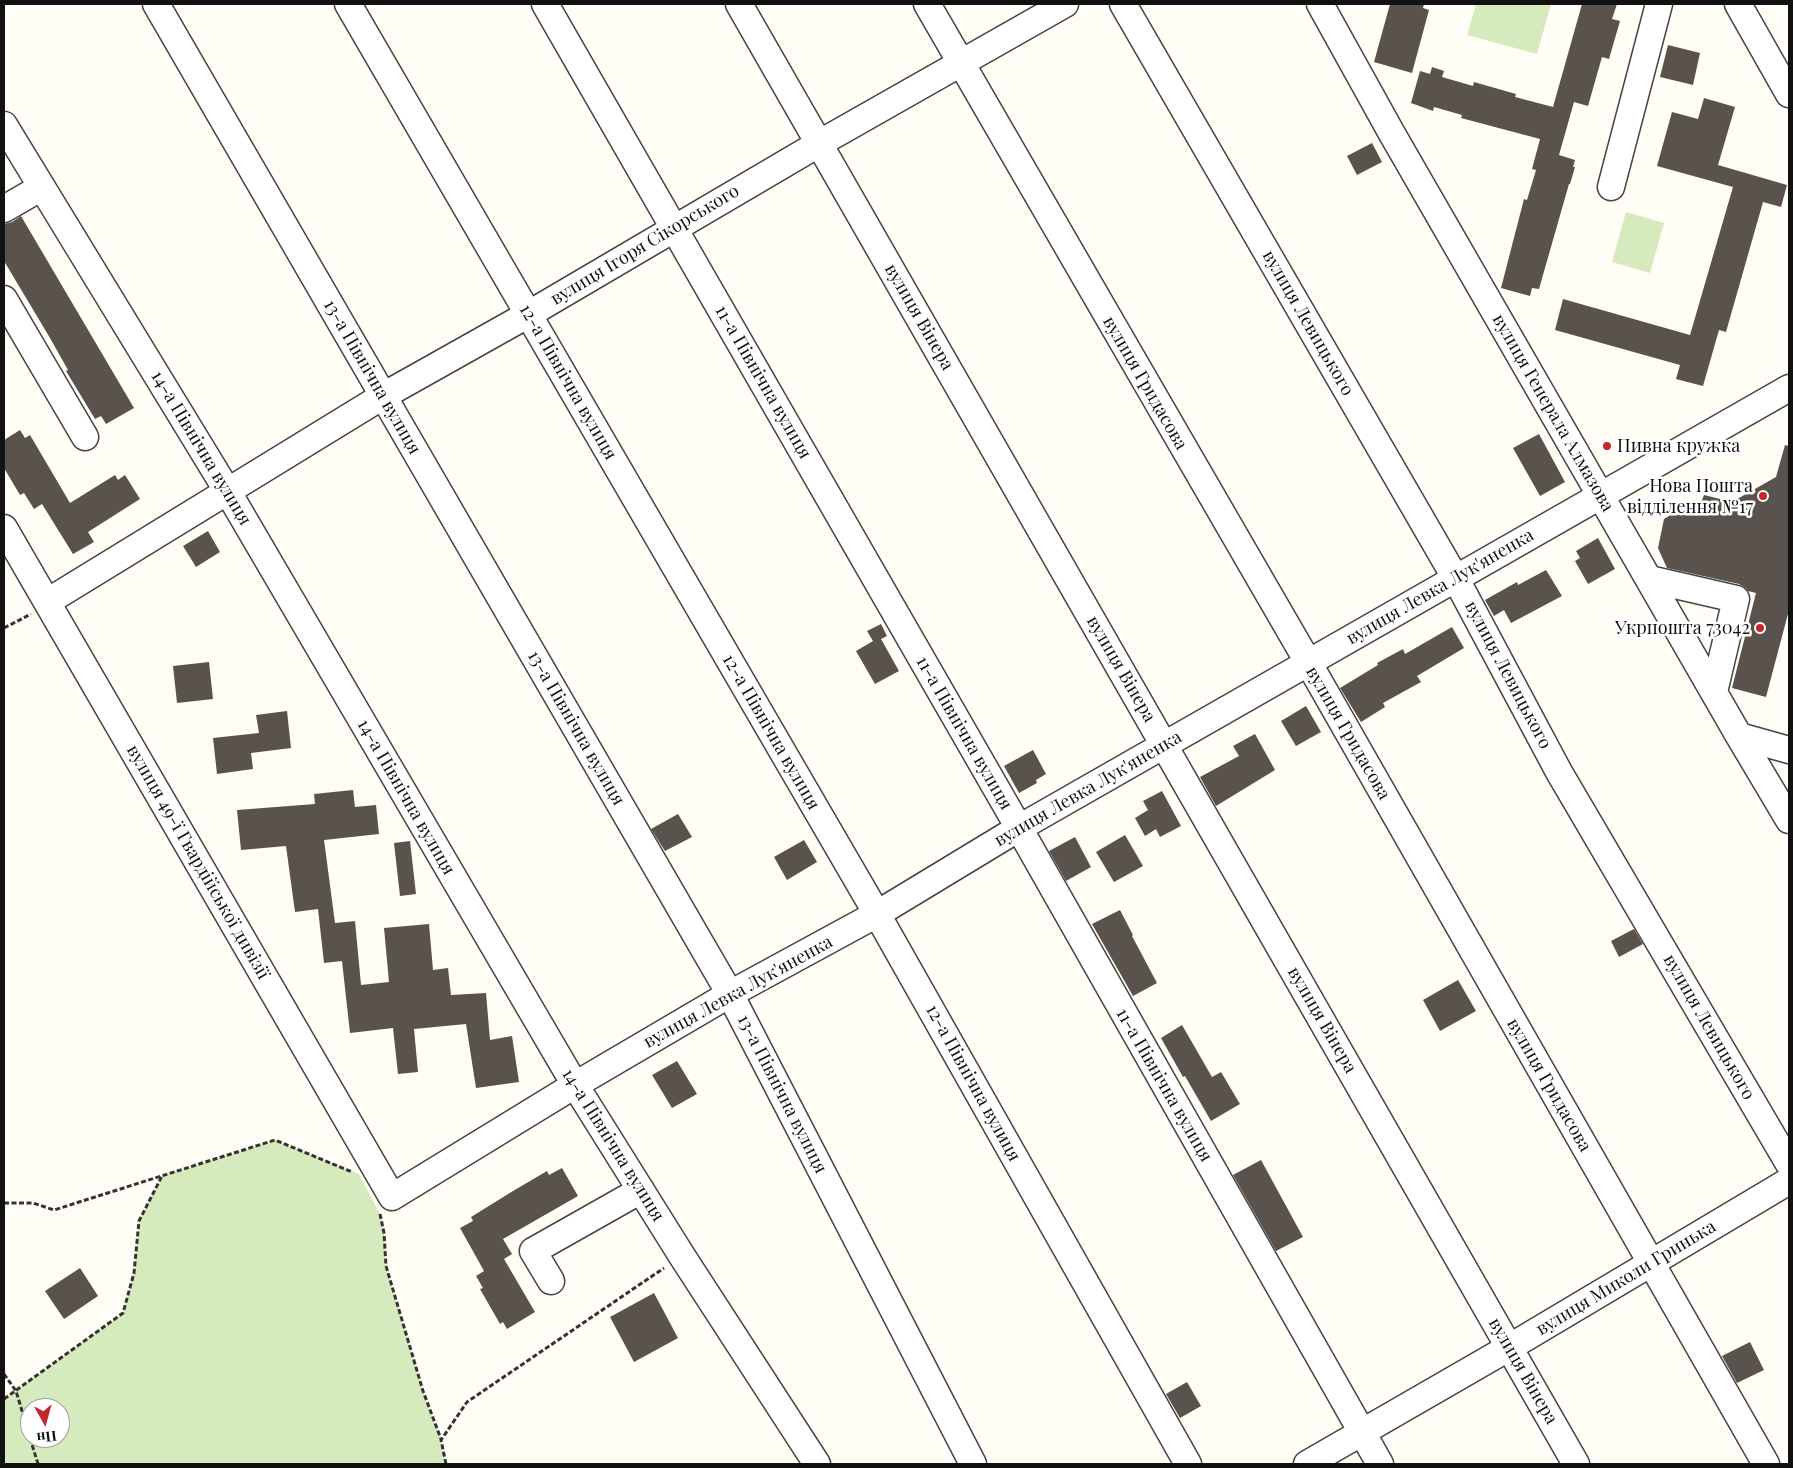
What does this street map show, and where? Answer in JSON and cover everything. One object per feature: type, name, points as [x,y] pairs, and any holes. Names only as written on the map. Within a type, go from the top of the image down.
[{"type":"street","name":"13-а Північна вулиця","points":[[156,4],[730,994],[973,1464]]},
{"type":"street","name":"12-а Північна вулиця","points":[[348,4],[877,914],[1188,1464]]},
{"type":"street","name":"11-а Північна вулиця","points":[[545,4],[1019,828],[1380,1464]]},
{"type":"street","name":"вулиця Вінера","points":[[738,4],[820,143],[1576,1464]]},
{"type":"street","name":"вулиця Гридасова","points":[[927,4],[1308,662],[1766,1464]]},
{"type":"street","name":"вулиця Ігоря Сікорського","points":[[47,602],[383,396],[529,314],[820,143],[1065,4]]},
{"type":"street","name":"вулиця Левицького","points":[[1123,4],[1456,578],[1560,772],[1789,1164]]},
{"type":"street","name":"вулиця Генерала Алмазова","points":[[1320,4],[1391,132],[1789,820]]},
{"type":"street","points":[[1611,187],[1659,4]]},
{"type":"street","points":[[1738,4],[1789,94]]},
{"type":"street","name":"14-а Північна вулиця","points":[[4,125],[228,492],[575,1085],[816,1464]]},
{"type":"street","points":[[4,209],[42,187]]},
{"type":"street","points":[[4,299],[85,437]]},
{"type":"street","name":"вулиця Левка Лук'яненка","points":[[386,1204],[575,1085],[730,994],[877,914],[1019,828],[1789,388]]},
{"type":"street","name":"вулиця 49-ї Гвардійської дивізії","points":[[4,528],[386,1204]]},
{"type":"street","points":[[1649,579],[1736,599],[1714,692]]},
{"type":"street","points":[[1739,736],[1789,750]]},
{"type":"street","name":"вулиця Миколи Гринька","points":[[1307,1464],[1510,1347],[1789,1181]]},
{"type":"street","points":[[551,1281],[533,1251],[641,1190]]},
{"type":"path","points":[[4,628],[34,612],[47,602]]},
{"type":"path","points":[[4,1203],[33,1203],[54,1210],[275,1140],[359,1174]]},
{"type":"path","points":[[4,1399],[123,1313],[134,1273],[138,1221],[162,1176]]},
{"type":"path","points":[[386,1204],[384,1233],[386,1266],[422,1391],[441,1440],[446,1464]]},
{"type":"path","points":[[441,1440],[467,1402],[682,1256]]},
{"type":"path","points":[[4,1374],[16,1391],[20,1404]]},
{"type":"path","points":[[33,1448],[38,1464]]},
{"type":"green space","points":[[1476,4],[1551,4],[1537,54],[1467,35]]},
{"type":"green space","points":[[1626,212],[1664,223],[1650,273],[1612,262]]},
{"type":"green space","points":[[275,1140],[359,1174],[381,1216],[386,1266],[423,1391],[441,1440],[446,1464],[4,1464],[4,1399],[123,1313],[134,1273],[139,1221],[162,1176]]},
{"type":"building","points":[[1390,4],[1424,4],[1423,8],[1429,10],[1412,73],[1374,62]]},
{"type":"building","points":[[1582,4],[1617,4],[1612,19],[1620,21],[1609,59],[1602,57],[1588,106],[1574,102],[1559,155],[1575,160],[1573,167],[1575,167],[1539,289],[1532,288],[1530,296],[1501,288],[1524,199],[1527,200],[1536,170],[1532,169],[1540,139],[1461,118],[1462,115],[1434,107],[1433,111],[1411,103],[1420,71],[1430,74],[1432,67],[1444,71],[1442,77],[1473,86],[1474,82],[1516,94],[1515,97],[1553,107]]},
{"type":"building","points":[[1668,45],[1700,53],[1693,85],[1660,77]]},
{"type":"building","points":[[1704,98],[1735,107],[1718,165],[1787,185],[1781,207],[1763,202],[1726,332],[1719,330],[1703,386],[1676,379],[1680,365],[1555,330],[1563,299],[1690,335],[1733,187],[1657,166],[1672,112],[1698,119]]},
{"type":"building","points":[[1372,143],[1382,162],[1357,175],[1347,156]]},
{"type":"building","points":[[21,216],[134,408],[106,424],[101,416],[95,419],[4,261],[4,224],[12,222]]},
{"type":"building","points":[[20,430],[25,438],[30,435],[70,503],[115,475],[118,480],[125,475],[140,499],[88,532],[94,542],[73,554],[42,504],[34,509],[24,493],[20,495],[4,468],[4,440]]},
{"type":"building","points":[[1539,434],[1565,482],[1540,496],[1513,448]]},
{"type":"building","points":[[1785,445],[1789,446],[1789,610],[1766,697],[1732,688],[1756,593],[1748,591],[1739,584],[1667,568],[1658,548],[1664,519],[1687,505],[1699,508],[1704,495],[1732,502],[1776,477]]},
{"type":"building","points":[[208,531],[220,552],[196,567],[183,546]]},
{"type":"building","points":[[1598,538],[1615,569],[1588,584],[1575,561],[1580,558],[1576,551]]},
{"type":"building","points":[[1546,570],[1562,596],[1511,623],[1504,610],[1494,616],[1485,600],[1517,582],[1518,585]]},
{"type":"building","points":[[881,624],[887,636],[881,639],[899,671],[875,684],[856,651],[873,641],[867,631]]},
{"type":"building","points":[[1452,627],[1464,648],[1417,676],[1421,682],[1383,703],[1385,707],[1361,722],[1340,688],[1378,665],[1377,663],[1403,649],[1405,654]]},
{"type":"building","points":[[209,662],[213,699],[177,703],[173,666]]},
{"type":"building","points":[[1306,706],[1321,732],[1296,746],[1281,721]]},
{"type":"building","points":[[287,711],[291,748],[251,753],[253,769],[217,774],[213,738],[259,733],[256,715]]},
{"type":"building","points":[[1255,734],[1275,770],[1216,806],[1200,777],[1239,756],[1233,746]]},
{"type":"building","points":[[1033,750],[1046,774],[1036,780],[1037,783],[1019,793],[1004,766]]},
{"type":"building","points":[[353,790],[355,807],[376,805],[379,834],[324,840],[335,923],[355,921],[361,985],[389,982],[384,928],[429,924],[433,970],[448,968],[451,995],[486,993],[490,1040],[512,1036],[519,1082],[476,1088],[466,1024],[414,1029],[418,1072],[398,1074],[393,1028],[350,1033],[342,961],[324,963],[318,909],[295,912],[286,846],[241,850],[237,810],[315,804],[314,794]]},
{"type":"building","points":[[1162,791],[1181,826],[1160,837],[1156,829],[1145,836],[1135,818],[1148,810],[1143,801]]},
{"type":"building","points":[[678,814],[692,837],[665,851],[651,829]]},
{"type":"building","points":[[1125,835],[1143,866],[1114,882],[1096,852]]},
{"type":"building","points":[[1075,837],[1091,867],[1066,881],[1049,851]]},
{"type":"building","points":[[804,840],[817,862],[787,880],[774,857]]},
{"type":"building","points":[[410,841],[416,894],[400,896],[394,843]]},
{"type":"building","points":[[1120,910],[1157,983],[1133,996],[1092,924]]},
{"type":"building","points":[[1634,929],[1643,944],[1619,957],[1611,941]]},
{"type":"building","points":[[1458,980],[1476,1011],[1440,1031],[1423,1000]]},
{"type":"building","points":[[1182,1025],[1212,1077],[1221,1072],[1240,1104],[1211,1121],[1161,1038]]},
{"type":"building","points":[[677,1061],[697,1094],[672,1108],[652,1075]]},
{"type":"building","points":[[1261,1160],[1303,1237],[1276,1251],[1233,1175]]},
{"type":"building","points":[[562,1168],[578,1196],[503,1239],[512,1254],[504,1259],[535,1312],[507,1329],[503,1322],[500,1324],[480,1289],[483,1288],[476,1276],[484,1271],[460,1228],[473,1221],[471,1217],[547,1171],[549,1175]]},
{"type":"building","points":[[80,1268],[98,1296],[64,1319],[45,1291]]},
{"type":"building","points":[[654,1293],[678,1338],[634,1362],[610,1317]]},
{"type":"building","points":[[1750,1342],[1764,1370],[1737,1383],[1722,1356]]},
{"type":"building","points":[[1187,1382],[1201,1406],[1180,1418],[1166,1394]]},
{"type":"place","name":"Пивна кружка","points":[[1607,446]]},
{"type":"place","name":"Нова Пошта відділення №17","points":[[1763,496]]},
{"type":"place","name":"Укрпошта 73042","points":[[1760,628]]}]
